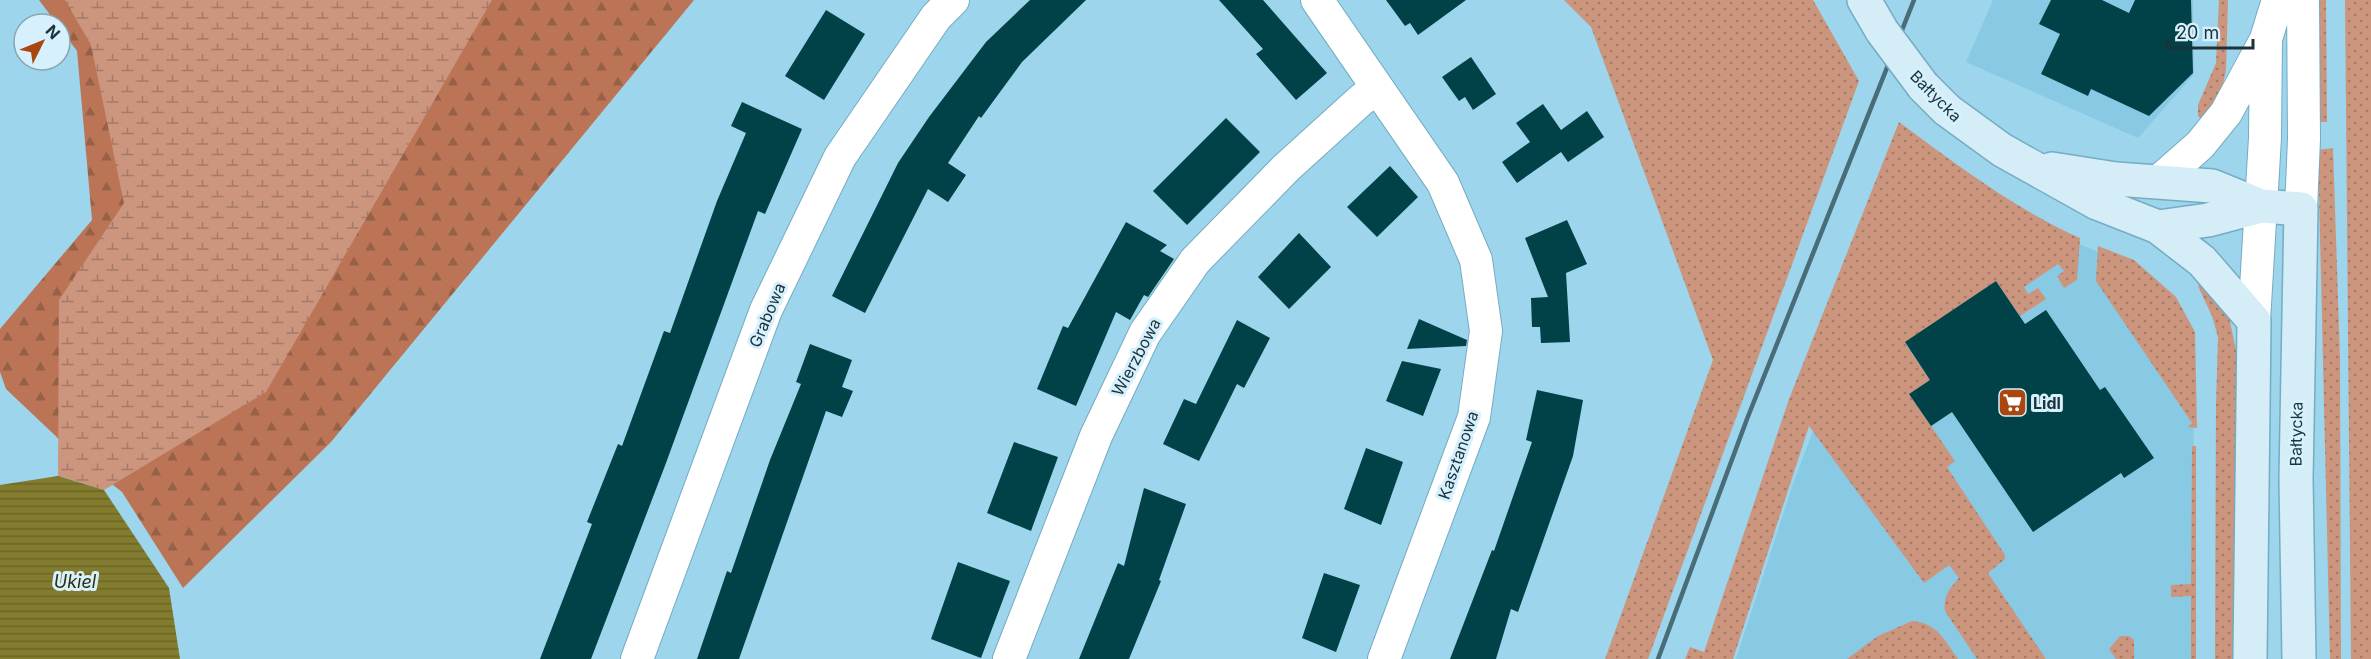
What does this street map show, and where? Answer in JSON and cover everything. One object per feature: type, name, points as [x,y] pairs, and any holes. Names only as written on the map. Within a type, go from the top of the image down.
[{"type":"main road","name":"Bałtycka","points":[[1864,0],[1881,31],[1923,86],[1947,110],[1979,135],[2097,203],[2158,227],[2202,261],[2254,321]]},
{"type":"main road","name":"Bałtycka","points":[[2032,166],[2116,179],[2212,186],[2261,206],[2301,209],[2296,479],[2300,659]]},
{"type":"main road","points":[[2158,227],[2208,220],[2261,206]]},
{"type":"main road","points":[[2250,659],[2254,321]]},
{"type":"street","name":"Grabowa","points":[[637,659],[766,310],[840,156],[936,17],[953,0]]},
{"type":"street","name":"Kasztanowa","points":[[1317,0],[1443,183],[1476,260],[1485,331],[1474,417],[1384,659]]},
{"type":"street","points":[[2159,181],[2200,145],[2226,113],[2266,39],[2278,0]]},
{"type":"street","name":"Bałtycka","points":[[2301,209],[2304,138],[2303,0]]},
{"type":"street","points":[[2254,321],[2265,138],[2266,39]]},
{"type":"street","name":"Wierzbowa","points":[[1009,659],[1096,436],[1145,333],[1195,261],[1286,168],[1377,88]]},
{"type":"shaded area","points":[[1993,0],[2193,0],[2194,74],[2138,138],[1966,62]]},
{"type":"shaded area","points":[[2058,236],[2109,256],[2194,376],[2192,659],[1736,659],[1793,484],[1827,394]]},
{"type":"green space","points":[[39,0],[694,0],[331,442],[183,588],[122,492],[80,459],[6,389],[0,372],[0,329],[92,220],[77,51],[72,44],[72,12],[48,12]]},
{"type":"green space","points":[[65,0],[492,0],[266,392],[104,490],[58,476],[59,300],[124,203],[91,45]]},
{"type":"green space","points":[[1564,0],[1813,0],[1859,81],[1648,659],[1605,659],[1713,360],[1591,27]]},
{"type":"green space","points":[[2219,0],[2228,0],[2226,70],[2220,97],[2205,122],[2198,116],[2198,105],[2216,63]]},
{"type":"green space","points":[[2316,0],[2326,0],[2327,122],[2319,122]]},
{"type":"green space","points":[[2345,0],[2371,0],[2371,659],[2351,659]]},
{"type":"green space","points":[[1899,122],[2009,200],[2080,238],[2077,280],[2064,288],[2057,276],[2064,271],[2058,264],[2024,287],[2028,294],[2038,288],[2046,299],[2020,316],[1996,281],[1905,343],[1930,380],[1909,394],[1955,461],[1947,467],[2005,555],[2005,559],[1988,573],[2046,659],[1977,659],[1945,611],[1946,597],[1959,578],[1949,565],[1924,583],[1809,426],[1733,659],[1685,659],[1690,647],[1704,652],[1789,399]]},
{"type":"green space","points":[[2333,148],[2340,359],[2341,659],[2330,659],[2318,150]]},
{"type":"green space","points":[[2098,246],[2134,260],[2176,297],[2195,332],[2197,428],[2188,427],[2192,423],[2096,281]]},
{"type":"green space","points":[[2205,280],[2229,317],[2237,355],[2238,659],[2215,659],[2218,337],[2212,316],[2198,286]]},
{"type":"green space","points":[[2192,446],[2196,446],[2196,659],[2191,659],[2191,596],[2171,597],[2171,585],[2191,584]]},
{"type":"green space","points":[[1912,621],[1928,625],[1939,633],[1958,659],[1847,659],[1878,636]]},
{"type":"green space","points":[[2120,636],[2129,636],[2134,640],[2134,659],[2116,659],[2109,649]]},
{"type":"water","name":"Ukiel","points":[[58,476],[104,490],[169,588],[180,659],[0,659],[0,485]]},
{"type":"building","points":[[1030,0],[1086,0],[1022,62],[981,118],[979,116],[948,163],[966,175],[948,202],[928,189],[865,313],[832,296],[898,163],[929,117],[986,42]]},
{"type":"building","points":[[1219,0],[1263,0],[1327,73],[1296,100],[1256,54],[1263,49]]},
{"type":"building","points":[[1386,0],[1466,0],[1418,35],[1410,23],[1405,26]]},
{"type":"building","points":[[2051,0],[2102,0],[2129,13],[2135,0],[2191,0],[2193,73],[2149,116],[2091,89],[2088,96],[2041,74],[2060,34],[2039,24]]},
{"type":"building","points":[[826,10],[865,34],[824,100],[785,76]]},
{"type":"building","points":[[1471,57],[1496,94],[1473,110],[1465,97],[1459,101],[1442,77]]},
{"type":"building","points":[[742,102],[802,129],[765,214],[758,211],[666,463],[591,659],[540,659],[592,524],[587,522],[618,444],[622,446],[664,331],[670,333],[717,201],[746,133],[731,126]]},
{"type":"building","points":[[1543,104],[1561,130],[1587,111],[1604,137],[1568,162],[1561,152],[1517,183],[1502,162],[1530,142],[1516,123]]},
{"type":"building","points":[[1226,118],[1260,152],[1187,225],[1153,191]]},
{"type":"building","points":[[1390,166],[1418,197],[1377,237],[1347,207]]},
{"type":"building","points":[[1567,220],[1587,264],[1566,273],[1570,342],[1541,343],[1540,327],[1532,327],[1531,298],[1548,297],[1525,238]]},
{"type":"building","points":[[1126,222],[1167,245],[1160,251],[1174,259],[1148,297],[1144,295],[1130,320],[1116,312],[1076,406],[1037,389],[1063,326],[1068,328]]},
{"type":"building","points":[[1299,233],[1331,267],[1289,309],[1258,277]]},
{"type":"building","name":"Lidl","points":[[1996,281],[2025,324],[2046,310],[2100,390],[2105,387],[2154,458],[2124,478],[2121,473],[2033,532],[1952,412],[1931,426],[1909,394],[1930,380],[1905,342]]},
{"type":"building","points":[[1419,319],[1467,340],[1466,346],[1407,349]]},
{"type":"building","points":[[1237,320],[1270,338],[1244,388],[1237,384],[1199,461],[1163,444],[1184,399],[1196,404]]},
{"type":"building","points":[[810,344],[852,360],[842,387],[853,391],[842,417],[826,411],[739,659],[697,659],[727,571],[731,573],[770,460],[801,384],[796,382]]},
{"type":"building","points":[[1402,361],[1441,369],[1423,416],[1386,401]]},
{"type":"building","points":[[1537,390],[1583,400],[1573,456],[1518,612],[1511,609],[1496,659],[1450,659],[1492,550],[1494,551],[1532,442],[1526,440]]},
{"type":"building","points":[[1014,442],[1058,457],[1031,531],[987,513]]},
{"type":"building","points":[[1366,448],[1403,462],[1381,525],[1344,509]]},
{"type":"building","points":[[1144,488],[1186,504],[1159,580],[1161,581],[1129,659],[1079,659],[1118,563],[1124,566]]},
{"type":"building","points":[[958,562],[1010,581],[981,658],[931,639]]},
{"type":"building","points":[[1324,573],[1360,585],[1336,652],[1302,638]]},
{"type":"railway","points":[[1658,659],[1747,419],[1914,0]]},
{"type":"place","name":"Lidl","points":[[2012,403]]}]
